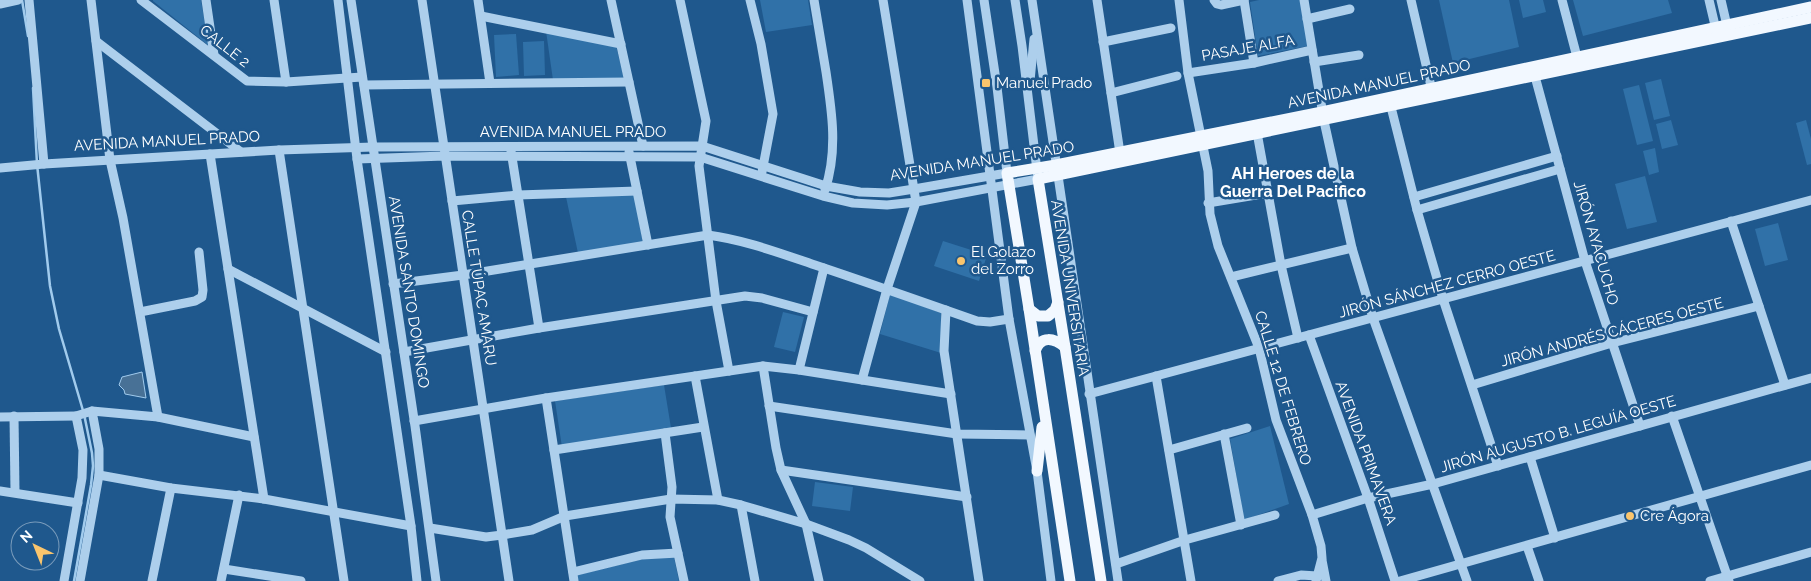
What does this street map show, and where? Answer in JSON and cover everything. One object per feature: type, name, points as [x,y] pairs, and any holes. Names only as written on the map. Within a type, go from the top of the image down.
[{"type":"main road","name":"AVENIDA MANUEL PRADO","points":[[1008,179],[1257,130],[1723,31],[1811,7]]},
{"type":"main road","name":"AVENIDA MANUEL PRADO","points":[[1534,71],[1577,57],[1723,31],[1811,18]]},
{"type":"main road","name":"AVENIDA MANUEL PRADO","points":[[1323,116],[1390,106],[1433,93]]},
{"type":"main road","name":"AVENIDA MANUEL PRADO","points":[[1056,171],[1120,153],[1201,141]]},
{"type":"main road","name":"AVENIDA UNIVERSITARIA","points":[[1037,174],[1100,581]]},
{"type":"main road","points":[[1008,179],[1070,581]]},
{"type":"main road","points":[[1029,310],[1038,316],[1048,316],[1055,310],[1058,302]]},
{"type":"main road","points":[[1035,351],[1041,342],[1048,338],[1057,340],[1065,347]]},
{"type":"main road","points":[[1037,470],[1043,411]]},
{"type":"street","points":[[0,4],[15,0]]},
{"type":"street","points":[[30,0],[44,164]]},
{"type":"street","points":[[91,0],[110,160],[123,218],[158,417]]},
{"type":"street","name":"CALLE 2","points":[[141,0],[247,81],[286,82],[347,77],[363,81],[434,84],[629,82]]},
{"type":"street","points":[[206,0],[214,55]]},
{"type":"street","points":[[274,0],[286,82]]},
{"type":"street","name":"AVENIDA SANTO DOMINGO","points":[[338,0],[357,159],[418,581]]},
{"type":"street","name":"AVENIDA SANTO DOMINGO","points":[[344,0],[351,4],[430,528],[436,581]]},
{"type":"street","name":"CALLE TÚPAC AMARU","points":[[422,0],[509,581]]},
{"type":"street","points":[[478,0],[490,83]]},
{"type":"street","points":[[611,0],[643,146]]},
{"type":"street","points":[[680,0],[706,120],[699,166],[716,301],[729,371]]},
{"type":"street","points":[[750,0],[761,44],[773,114],[761,176]]},
{"type":"street","points":[[814,0],[833,118],[833,151],[830,175],[823,196]]},
{"type":"street","points":[[862,380],[887,289],[916,202],[884,0]]},
{"type":"street","points":[[967,0],[1009,319],[1037,470],[1051,581]]},
{"type":"street","points":[[984,0],[1008,179]]},
{"type":"street","name":"AVENIDA UNIVERSITARIA","points":[[1015,0],[1037,174]]},
{"type":"street","name":"AVENIDA UNIVERSITARIA","points":[[1032,0],[1118,581]]},
{"type":"street","points":[[1097,0],[1120,153]]},
{"type":"street","name":"CALLE 12 DE FEBRERO","points":[[1179,0],[1188,73],[1208,171],[1208,204],[1218,246],[1259,348],[1276,420],[1312,515],[1321,546],[1322,558],[1316,579]]},
{"type":"street","points":[[1214,1],[1220,5],[1244,0],[1254,63]]},
{"type":"street","points":[[1304,0],[1323,116],[1352,248],[1373,318],[1467,581]]},
{"type":"street","points":[[1411,0],[1433,93]]},
{"type":"street","points":[[1562,0],[1577,57]]},
{"type":"street","points":[[1709,0],[1723,31]]},
{"type":"street","points":[[1721,0],[1723,31]]},
{"type":"street","points":[[1307,19],[1350,9]]},
{"type":"street","points":[[481,16],[621,44]]},
{"type":"street","points":[[1028,99],[1036,24]]},
{"type":"street","points":[[1103,42],[1171,28]]},
{"type":"street","points":[[96,41],[241,152]]},
{"type":"street","name":"PASAJE ALFA","points":[[1188,73],[1254,63],[1312,50]]},
{"type":"street","name":"PASAJE ALFA","points":[[1314,62],[1358,55]]},
{"type":"street","name":"JIRÓN AYACUCHO","points":[[1534,71],[1585,261],[1640,426]]},
{"type":"street","points":[[1111,93],[1177,76]]},
{"type":"street","points":[[1390,106],[1417,210],[1443,299],[1498,466]]},
{"type":"street","points":[[1257,130],[1281,265],[1298,338]]},
{"type":"street","points":[[628,146],[648,245]]},
{"type":"street","name":"AVENIDA MANUEL PRADO","points":[[357,159],[445,152],[628,146],[702,146],[843,190],[874,193],[914,190],[990,176],[1008,179]]},
{"type":"street","name":"AVENIDA MANUEL PRADO","points":[[0,168],[278,150],[373,147],[445,152]]},
{"type":"street","points":[[278,150],[344,581]]},
{"type":"street","points":[[511,151],[539,328]]},
{"type":"street","name":"AVENIDA MANUEL PRADO","points":[[511,151],[700,157],[823,196],[853,203],[869,204],[887,205],[916,202],[992,188],[1008,179]]},
{"type":"street","points":[[210,154],[264,499]]},
{"type":"street","points":[[1414,197],[1557,156]]},
{"type":"street","points":[[1417,210],[1560,170]]},
{"type":"street","points":[[452,201],[637,191]]},
{"type":"street","points":[[1208,204],[1268,193]]},
{"type":"street","name":"JIRÓN SÁNCHEZ CERRO OESTE","points":[[1089,394],[1811,200]]},
{"type":"street","points":[[1731,221],[1785,385]]},
{"type":"street","points":[[393,284],[463,275],[708,235],[732,238],[977,321],[990,322],[1009,319]]},
{"type":"street","points":[[1231,277],[1352,248]]},
{"type":"street","points":[[140,312],[196,301],[202,297],[199,252]]},
{"type":"street","points":[[798,370],[824,268]]},
{"type":"street","points":[[228,269],[386,352]]},
{"type":"street","points":[[404,352],[539,328],[745,296],[762,298],[813,312]]},
{"type":"street","name":"JIRÓN ANDRÉS CÁCERES OESTE","points":[[1472,385],[1612,344],[1759,306]]},
{"type":"street","points":[[946,310],[944,351],[979,581]]},
{"type":"street","name":"AVENIDA PRIMAVERA","points":[[1309,335],[1368,498],[1395,581]]},
{"type":"street","points":[[414,421],[546,398],[764,366],[951,394]]},
{"type":"street","points":[[764,366],[769,406],[781,470],[806,524],[819,581]]},
{"type":"street","points":[[694,376],[718,500]]},
{"type":"street","points":[[1156,376],[1192,581]]},
{"type":"street","name":"JIRÓN AUGUSTO B. LEGUÍA OESTE","points":[[1312,515],[1368,498],[1433,484],[1811,378]]},
{"type":"street","points":[[546,398],[574,576],[642,555],[678,553]]},
{"type":"street","points":[[769,406],[958,434],[1030,435]]},
{"type":"street","points":[[0,417],[76,416],[92,411],[158,417],[254,437]]},
{"type":"street","points":[[80,581],[99,475],[100,448],[92,411]]},
{"type":"street","points":[[14,416],[15,492]]},
{"type":"street","points":[[64,581],[82,478],[83,450],[76,416]]},
{"type":"street","points":[[1672,416],[1728,579]]},
{"type":"street","points":[[554,450],[703,428]]},
{"type":"street","points":[[1169,450],[1247,428]]},
{"type":"street","points":[[666,433],[672,487],[670,517],[684,581]]},
{"type":"street","points":[[1224,434],[1241,525]]},
{"type":"street","points":[[1530,457],[1555,538]]},
{"type":"street","points":[[1404,580],[1811,465]]},
{"type":"street","points":[[781,470],[967,497]]},
{"type":"street","points":[[99,475],[171,488],[264,499],[411,526]]},
{"type":"street","points":[[152,581],[171,488]]},
{"type":"street","points":[[0,491],[78,503]]},
{"type":"street","points":[[222,581],[239,495]]},
{"type":"street","points":[[430,528],[486,537],[532,530],[565,516],[671,499],[718,500],[806,524],[849,540],[866,548],[920,581]]},
{"type":"street","points":[[741,505],[755,581]]},
{"type":"street","points":[[1116,564],[1185,540],[1275,515]]},
{"type":"street","points":[[1527,546],[1539,581]]},
{"type":"street","points":[[1710,581],[1728,579],[1811,552]]},
{"type":"street","points":[[1322,558],[1326,581]]},
{"type":"street","points":[[224,568],[300,581]]},
{"type":"street","points":[[1278,581],[1301,575],[1316,579]]},
{"type":"shaded area","points":[[201,0],[209,46],[153,1]]},
{"type":"shaded area","points":[[760,0],[808,0],[812,25],[766,32]]},
{"type":"shaded area","points":[[1259,0],[1302,0],[1308,46],[1258,56],[1250,2]]},
{"type":"shaded area","points":[[1439,0],[1509,0],[1519,47],[1453,63]]},
{"type":"shaded area","points":[[1519,0],[1543,0],[1546,12],[1523,18]]},
{"type":"shaded area","points":[[1573,0],[1668,0],[1672,13],[1583,36]]},
{"type":"shaded area","points":[[546,31],[616,45],[624,79],[553,80]]},
{"type":"shaded area","points":[[516,34],[519,75],[496,77],[494,35]]},
{"type":"shaded area","points":[[544,41],[545,75],[524,76],[523,42]]},
{"type":"shaded area","points":[[1661,79],[1670,116],[1654,120],[1645,83]]},
{"type":"shaded area","points":[[1639,85],[1653,141],[1637,145],[1623,89]]},
{"type":"shaded area","points":[[1671,120],[1678,145],[1662,149],[1656,124]]},
{"type":"shaded area","points":[[1806,120],[1811,139],[1811,164],[1807,165],[1796,123]]},
{"type":"shaded area","points":[[1655,148],[1659,172],[1649,175],[1643,151]]},
{"type":"shaded area","points":[[1645,176],[1657,222],[1627,229],[1615,184]]},
{"type":"shaded area","points":[[634,194],[643,243],[578,253],[566,197]]},
{"type":"shaded area","points":[[1778,223],[1788,260],[1765,266],[1755,229]]},
{"type":"shaded area","name":"El Golazo del Zorro","points":[[943,241],[987,255],[979,281],[934,266]]},
{"type":"shaded area","points":[[890,294],[941,313],[941,353],[880,334]]},
{"type":"shaded area","points":[[783,312],[804,317],[795,352],[774,347]]},
{"type":"shaded area","points":[[142,372],[146,398],[125,394],[119,385],[122,377]]},
{"type":"shaded area","points":[[664,385],[671,428],[562,447],[555,401]]},
{"type":"shaded area","points":[[1270,426],[1289,504],[1244,520],[1230,439]]},
{"type":"shaded area","points":[[815,482],[853,487],[850,511],[812,506]]},
{"type":"shaded area","points":[[674,557],[679,581],[578,581],[577,575],[643,559]]},
{"type":"waterway","points":[[22,0],[28,36]]},
{"type":"waterway","points":[[33,88],[37,164],[50,286],[59,329],[84,414],[92,453],[91,485],[74,581]]},
{"type":"place","name":"Manuel Prado","points":[[986,83]]},
{"type":"place","name":"El Golazo del Zorro","points":[[961,261]]},
{"type":"place","name":"Cre Ágora","points":[[1630,516]]},
{"type":"district","name":"AH Heroes de la Guerra Del Pacifico","points":[[1293,182]]}]
